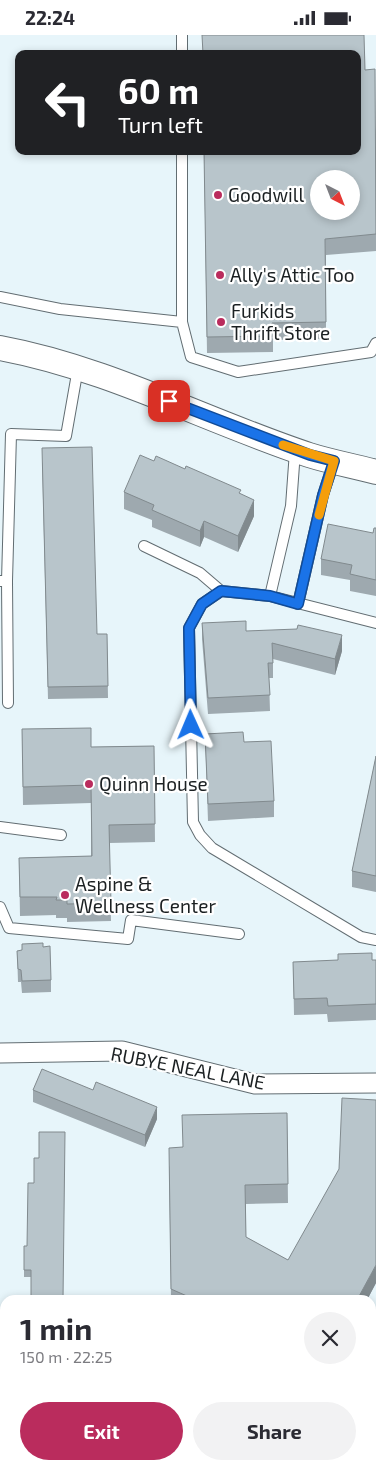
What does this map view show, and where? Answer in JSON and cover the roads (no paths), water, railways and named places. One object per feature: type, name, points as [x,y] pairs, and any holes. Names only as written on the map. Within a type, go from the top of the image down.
[{"type":"street","points":[[0,348],[78,369],[295,450],[376,472]]},
{"type":"street","name":"RUBYE NEAL LANE","points":[[0,1053],[122,1051],[255,1084],[376,1083]]},
{"type":"lane","points":[[182,35],[182,50]]},
{"type":"lane","points":[[182,155],[182,321],[191,357],[238,372],[371,352],[376,343]]},
{"type":"lane","points":[[0,297],[60,309],[182,321]]},
{"type":"lane","points":[[8,703],[4,581],[11,434],[66,436],[78,369]]},
{"type":"lane","points":[[270,596],[290,506],[295,450]]},
{"type":"lane","points":[[298,604],[323,495],[334,461]]},
{"type":"lane","points":[[144,546],[200,573],[221,591],[270,596],[376,623]]},
{"type":"lane","points":[[221,591],[202,604],[189,628],[193,822],[200,835],[212,848],[361,937],[376,940]]},
{"type":"lane","points":[[0,827],[61,835]]},
{"type":"lane","points":[[0,907],[9,928],[128,939],[132,920],[239,934]]},
{"type":"place","name":"Goodwill","points":[[218,195]]},
{"type":"place","name":"Ally's Attic Too","points":[[220,275]]},
{"type":"place","name":"Furkids Thrift Store","points":[[221,322]]},
{"type":"place","name":"Quinn House","points":[[89,784]]},
{"type":"place","name":"Aspine & Wellness Center","points":[[65,895]]}]
